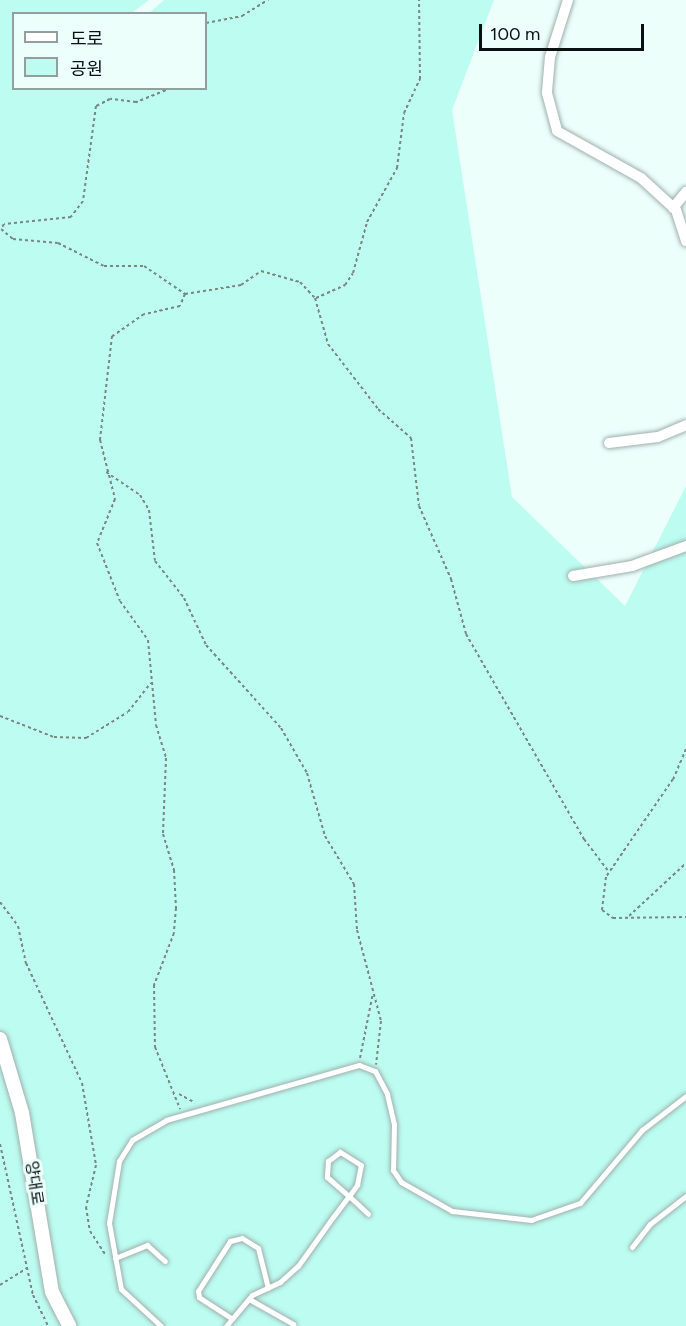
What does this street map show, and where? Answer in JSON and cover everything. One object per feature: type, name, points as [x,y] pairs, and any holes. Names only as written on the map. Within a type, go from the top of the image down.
[{"type":"street","points":[[568,0],[550,57],[547,93],[557,131],[641,178],[673,207],[686,241]]},
{"type":"street","points":[[673,207],[686,192]]},
{"type":"street","points":[[609,443],[658,437],[686,425]]},
{"type":"street","points":[[573,576],[633,566],[686,546]]},
{"type":"street","name":"양대로","points":[[0,1039],[22,1113],[52,1292],[69,1326]]},
{"type":"lane","points":[[160,1326],[121,1289],[109,1223],[118,1161],[132,1140],[178,1117],[359,1065],[375,1071],[394,1124],[393,1170],[401,1182],[452,1211],[493,1218],[547,1217],[580,1203],[642,1130],[686,1095]]},
{"type":"lane","points":[[226,1326],[249,1299],[298,1266],[349,1196],[362,1175],[361,1165],[340,1152],[328,1161],[327,1177],[349,1196],[368,1214]]},
{"type":"lane","points":[[632,1247],[650,1224],[686,1196]]},
{"type":"lane","points":[[231,1318],[199,1298],[198,1291],[230,1241],[242,1238],[258,1248],[268,1288]]},
{"type":"lane","points":[[115,1258],[147,1245],[165,1261]]},
{"type":"lane","points":[[249,1299],[293,1324]]},
{"type":"path","points":[[207,23],[243,16],[268,0]]},
{"type":"path","points":[[315,298],[345,285],[353,273],[368,222],[397,168],[404,113],[420,80],[419,0]]},
{"type":"path","points":[[166,90],[136,102],[110,99],[96,106],[83,201],[71,217],[4,224],[1,229],[13,239],[58,243],[104,266],[144,266],[185,294],[241,285],[261,271],[300,282],[315,298],[328,344],[378,409],[411,438],[419,506],[452,579],[466,634],[584,840],[609,872]]},
{"type":"path","points":[[178,1117],[176,1093],[155,1047],[154,985],[174,933],[176,909],[174,870],[163,834],[166,758],[151,683],[148,640],[120,601],[100,560],[100,532],[115,500],[106,472],[100,440],[112,336],[144,314],[180,306],[185,294]]},
{"type":"path","points":[[106,472],[140,495],[149,510],[155,561],[184,598],[206,645],[281,728],[307,773],[325,836],[351,876],[357,930],[374,990],[382,1045],[375,1071]]},
{"type":"path","points":[[0,717],[54,736],[86,738],[128,712],[151,683]]},
{"type":"path","points":[[686,749],[673,780],[609,872],[602,910],[613,918],[686,917]]},
{"type":"path","points":[[628,917],[686,863]]},
{"type":"path","points":[[0,902],[18,926],[26,963],[82,1083],[96,1165],[86,1207],[90,1231],[97,1246],[115,1258]]},
{"type":"path","points":[[359,1065],[374,990]]},
{"type":"path","points":[[176,1093],[210,1109]]},
{"type":"path","points":[[0,1144],[26,1269],[48,1326]]},
{"type":"path","points":[[0,1285],[26,1269]]},
{"type":"green space","points":[[0,0],[149,0],[133,12],[12,12],[12,90],[207,90],[207,12],[150,12],[164,0],[494,0],[452,110],[512,497],[625,606],[686,486],[686,1326],[0,1326]]}]
